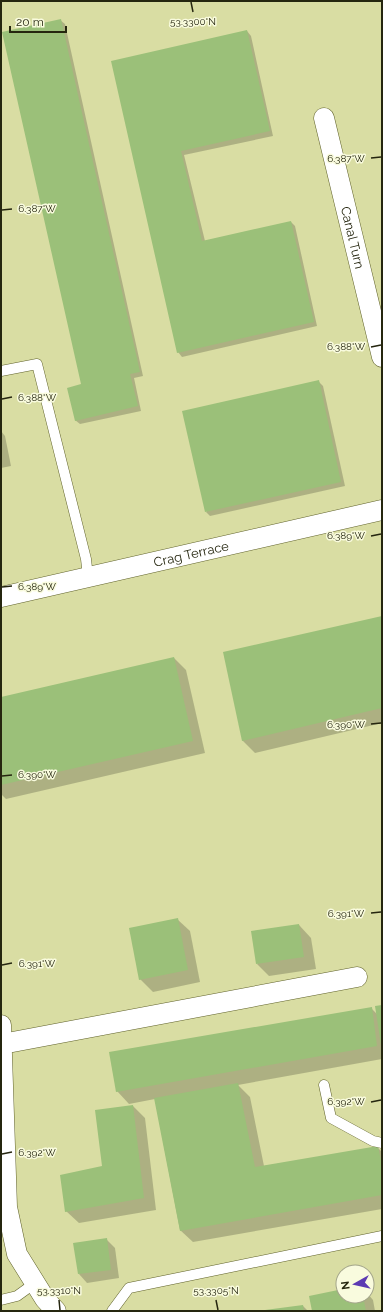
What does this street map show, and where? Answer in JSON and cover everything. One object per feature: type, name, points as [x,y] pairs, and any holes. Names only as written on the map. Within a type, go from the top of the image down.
[{"type":"street","name":"Canal Turn","points":[[324,118],[382,358]]},
{"type":"street","name":"Crag Terrace","points":[[1,597],[382,510]]},
{"type":"street","points":[[56,1311],[45,1299],[17,1254],[7,1207],[2,1034],[357,977]]},
{"type":"lane","points":[[1,371],[37,364],[86,559],[88,577]]},
{"type":"lane","points":[[324,1085],[332,1118],[373,1141],[382,1143]]},
{"type":"lane","points":[[112,1311],[129,1288],[382,1236]]},
{"type":"lane","points":[[1,1300],[17,1296],[35,1284]]},
{"type":"building","points":[[61,19],[140,372],[130,374],[138,406],[75,421],[67,388],[81,384],[2,32]]},
{"type":"building","points":[[247,30],[270,131],[181,151],[202,241],[291,221],[314,322],[177,353],[111,61]]},
{"type":"building","points":[[319,380],[341,482],[205,512],[182,411]]},
{"type":"building","points":[[382,616],[382,708],[242,741],[223,652]]},
{"type":"building","points":[[174,657],[193,741],[1,785],[1,697]]},
{"type":"building","points":[[178,918],[188,970],[139,980],[129,928]]},
{"type":"building","points":[[299,924],[304,957],[256,964],[251,931]]},
{"type":"building","points":[[382,1005],[382,1045],[381,1045],[375,1006]]},
{"type":"building","points":[[372,1007],[377,1046],[116,1092],[109,1052]]},
{"type":"building","points":[[238,1083],[255,1167],[378,1146],[382,1166],[382,1195],[180,1231],[154,1098]]},
{"type":"building","points":[[133,1105],[144,1198],[65,1212],[60,1175],[102,1166],[95,1110]]},
{"type":"building","points":[[107,1238],[111,1270],[78,1274],[73,1243]]},
{"type":"building","points":[[335,1291],[335,1304],[365,1304],[366,1311],[312,1311],[309,1296]]},
{"type":"building","points":[[303,1305],[304,1311],[265,1311],[265,1310]]}]
